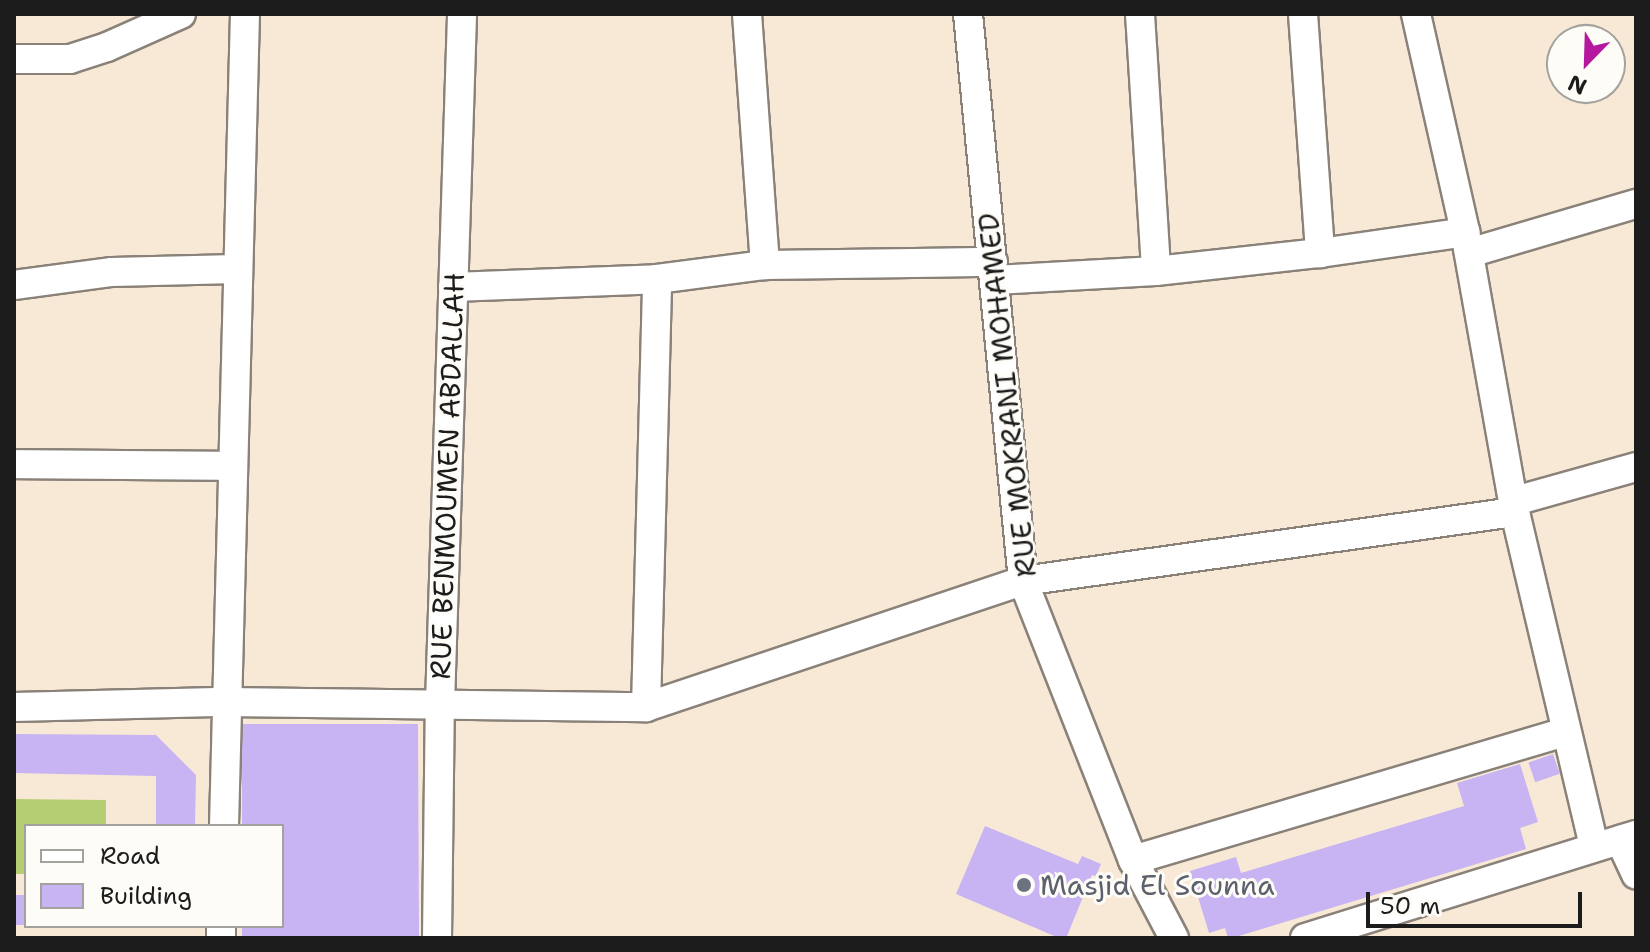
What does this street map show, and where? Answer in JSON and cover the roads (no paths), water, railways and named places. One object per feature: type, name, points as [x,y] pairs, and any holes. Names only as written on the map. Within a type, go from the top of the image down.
[{"type":"street","points":[[14,59],[70,59],[107,47],[181,14]]},
{"type":"street","points":[[224,824],[245,14]]},
{"type":"street","name":"RUE BENMOUMEN ABDALLAH","points":[[437,938],[440,704],[462,14]]},
{"type":"street","points":[[747,14],[765,265]]},
{"type":"street","name":"RUE MOKRANI MOHAMED","points":[[968,14],[1023,581],[1133,860],[1174,938]]},
{"type":"street","points":[[1140,14],[1156,271]]},
{"type":"street","points":[[1303,14],[1320,253]]},
{"type":"street","points":[[1416,14],[1467,242],[1515,506],[1564,732],[1636,874]]},
{"type":"street","points":[[453,287],[657,279],[765,265],[994,271],[1156,271],[1320,253],[1467,242],[1636,204]]},
{"type":"street","points":[[14,285],[112,272],[237,269]]},
{"type":"street","points":[[646,707],[657,279]]},
{"type":"street","points":[[14,464],[233,466]]},
{"type":"street","points":[[14,707],[226,702],[646,707],[1023,581],[1515,506],[1636,467]]},
{"type":"street","points":[[1133,860],[1564,732]]},
{"type":"street","points":[[1305,938],[1617,841]]},
{"type":"place","name":"Masjid El Sounna","points":[[1024,885]]}]
